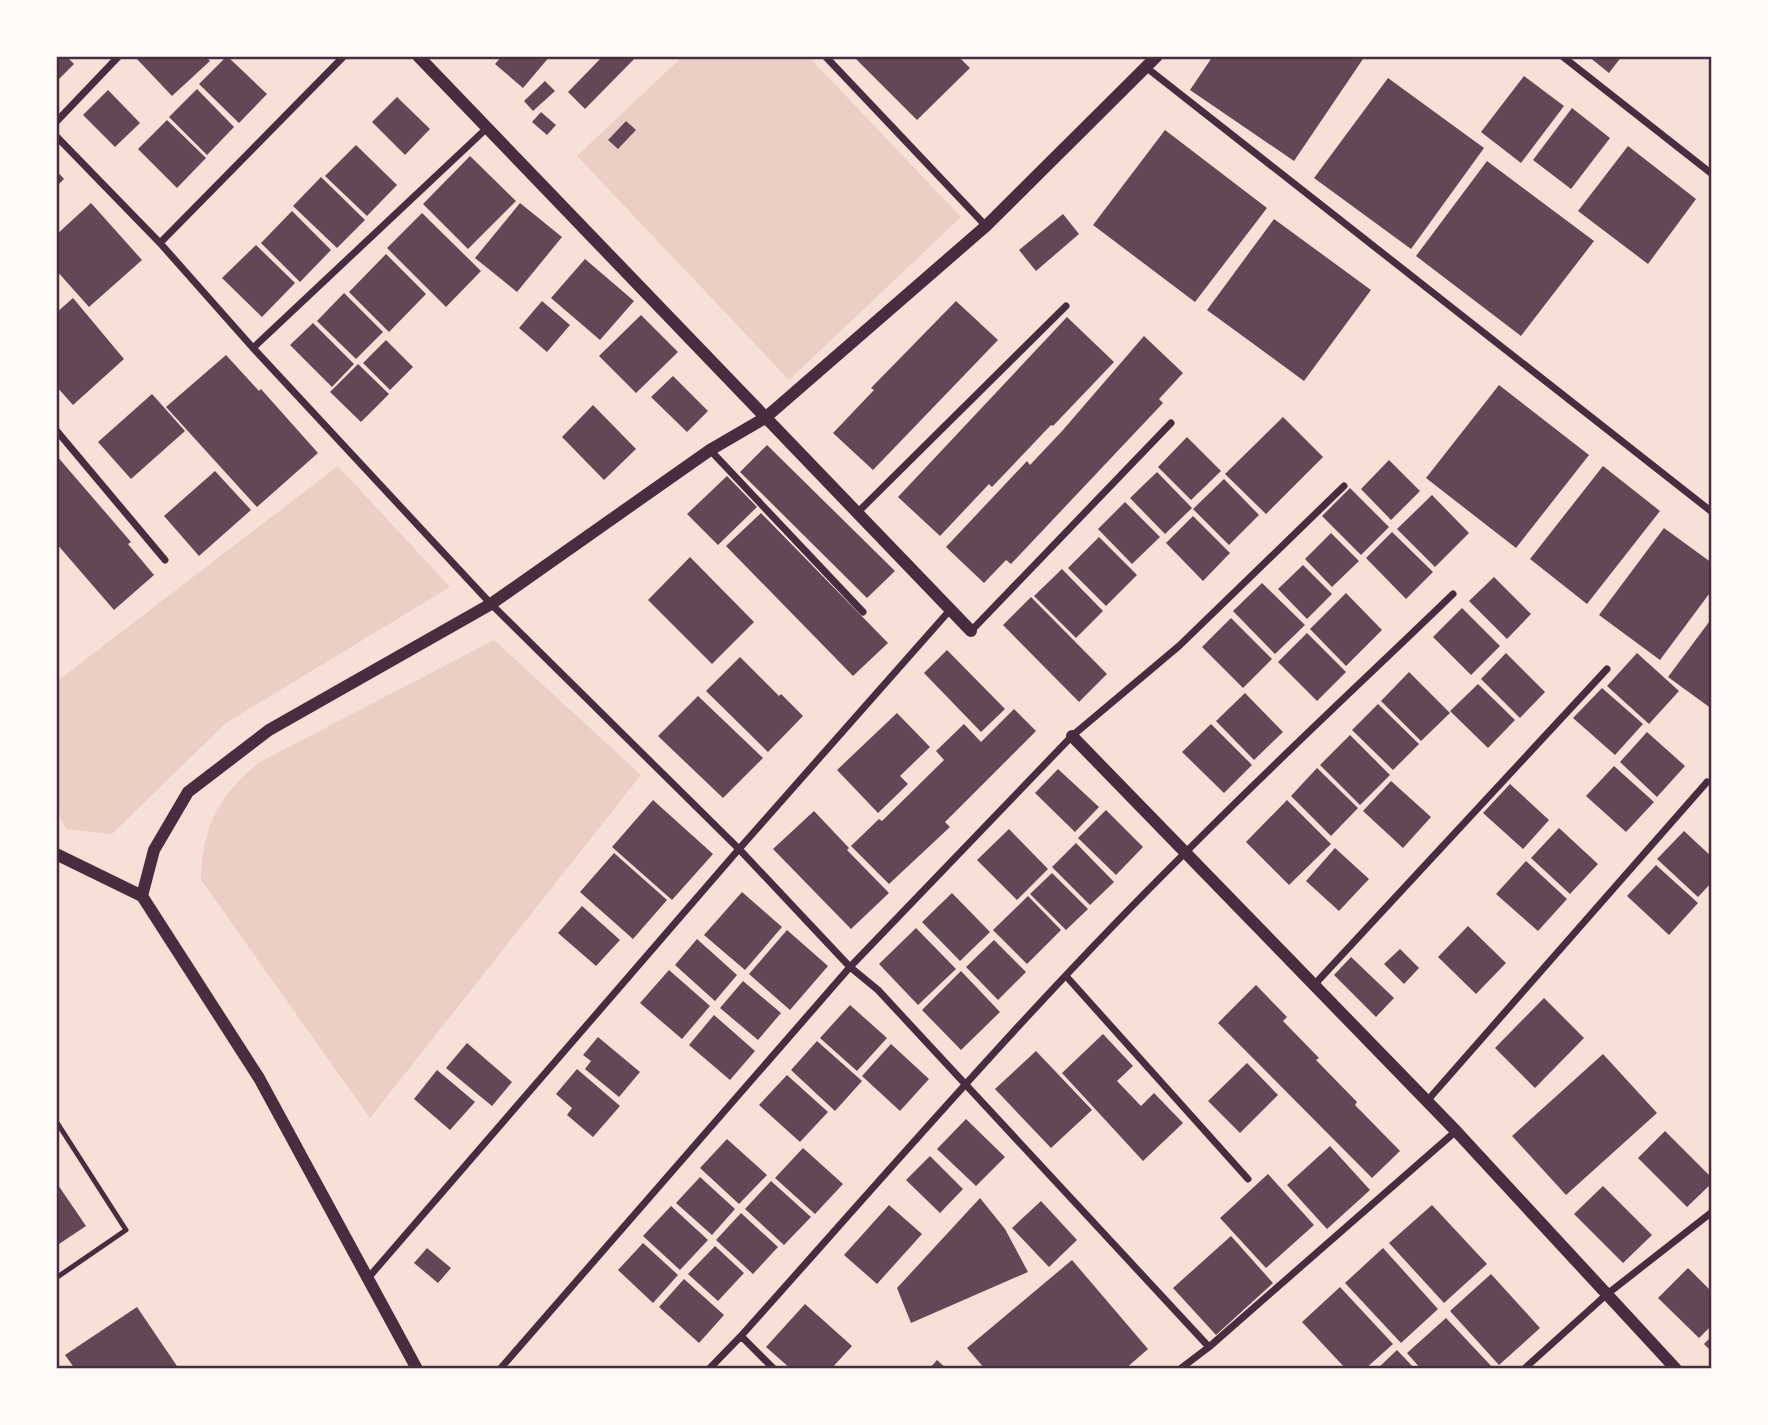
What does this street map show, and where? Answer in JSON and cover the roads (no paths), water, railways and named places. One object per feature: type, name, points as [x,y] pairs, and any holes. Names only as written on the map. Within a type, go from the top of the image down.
[{"type":"street","points":[[56,122],[119,56]]},
{"type":"street","points":[[160,243],[344,56]]},
{"type":"street","points":[[418,56],[971,631],[1171,423]]},
{"type":"street","points":[[825,56],[986,226]]},
{"type":"street","points":[[142,896],[153,850],[188,792],[269,730],[491,604],[710,450],[765,418],[986,226],[1157,56]]},
{"type":"street","points":[[1562,56],[1712,174]]},
{"type":"street","points":[[1147,68],[1712,512]]},
{"type":"street","points":[[253,348],[487,128]]},
{"type":"street","points":[[56,135],[160,243],[253,348],[491,604],[739,849],[850,967],[878,990],[1209,1347]]},
{"type":"street","points":[[856,513],[1066,306]]},
{"type":"street","points":[[56,430],[165,560]]},
{"type":"street","points":[[710,450],[863,612]]},
{"type":"street","points":[[500,1369],[850,967],[1072,736],[1179,646],[1344,486]]},
{"type":"street","points":[[709,1369],[965,1084],[1185,852],[1453,594]]},
{"type":"street","points":[[369,1277],[739,849],[950,610]]},
{"type":"street","points":[[1314,985],[1607,669]]},
{"type":"street","points":[[1072,736],[1456,1131],[1676,1369]]},
{"type":"street","points":[[1427,1101],[1707,782]]},
{"type":"street","points":[[56,854],[142,896],[259,1078],[417,1369]]},
{"type":"street","points":[[1066,976],[1248,1180]]},
{"type":"street","points":[[1180,1369],[1209,1347],[1456,1131]]},
{"type":"street","points":[[1524,1369],[1606,1295],[1712,1212]]},
{"type":"street","points":[[741,1336],[774,1369]]},
{"type":"lane","points":[[56,1121],[126,1230],[56,1278]]}]
